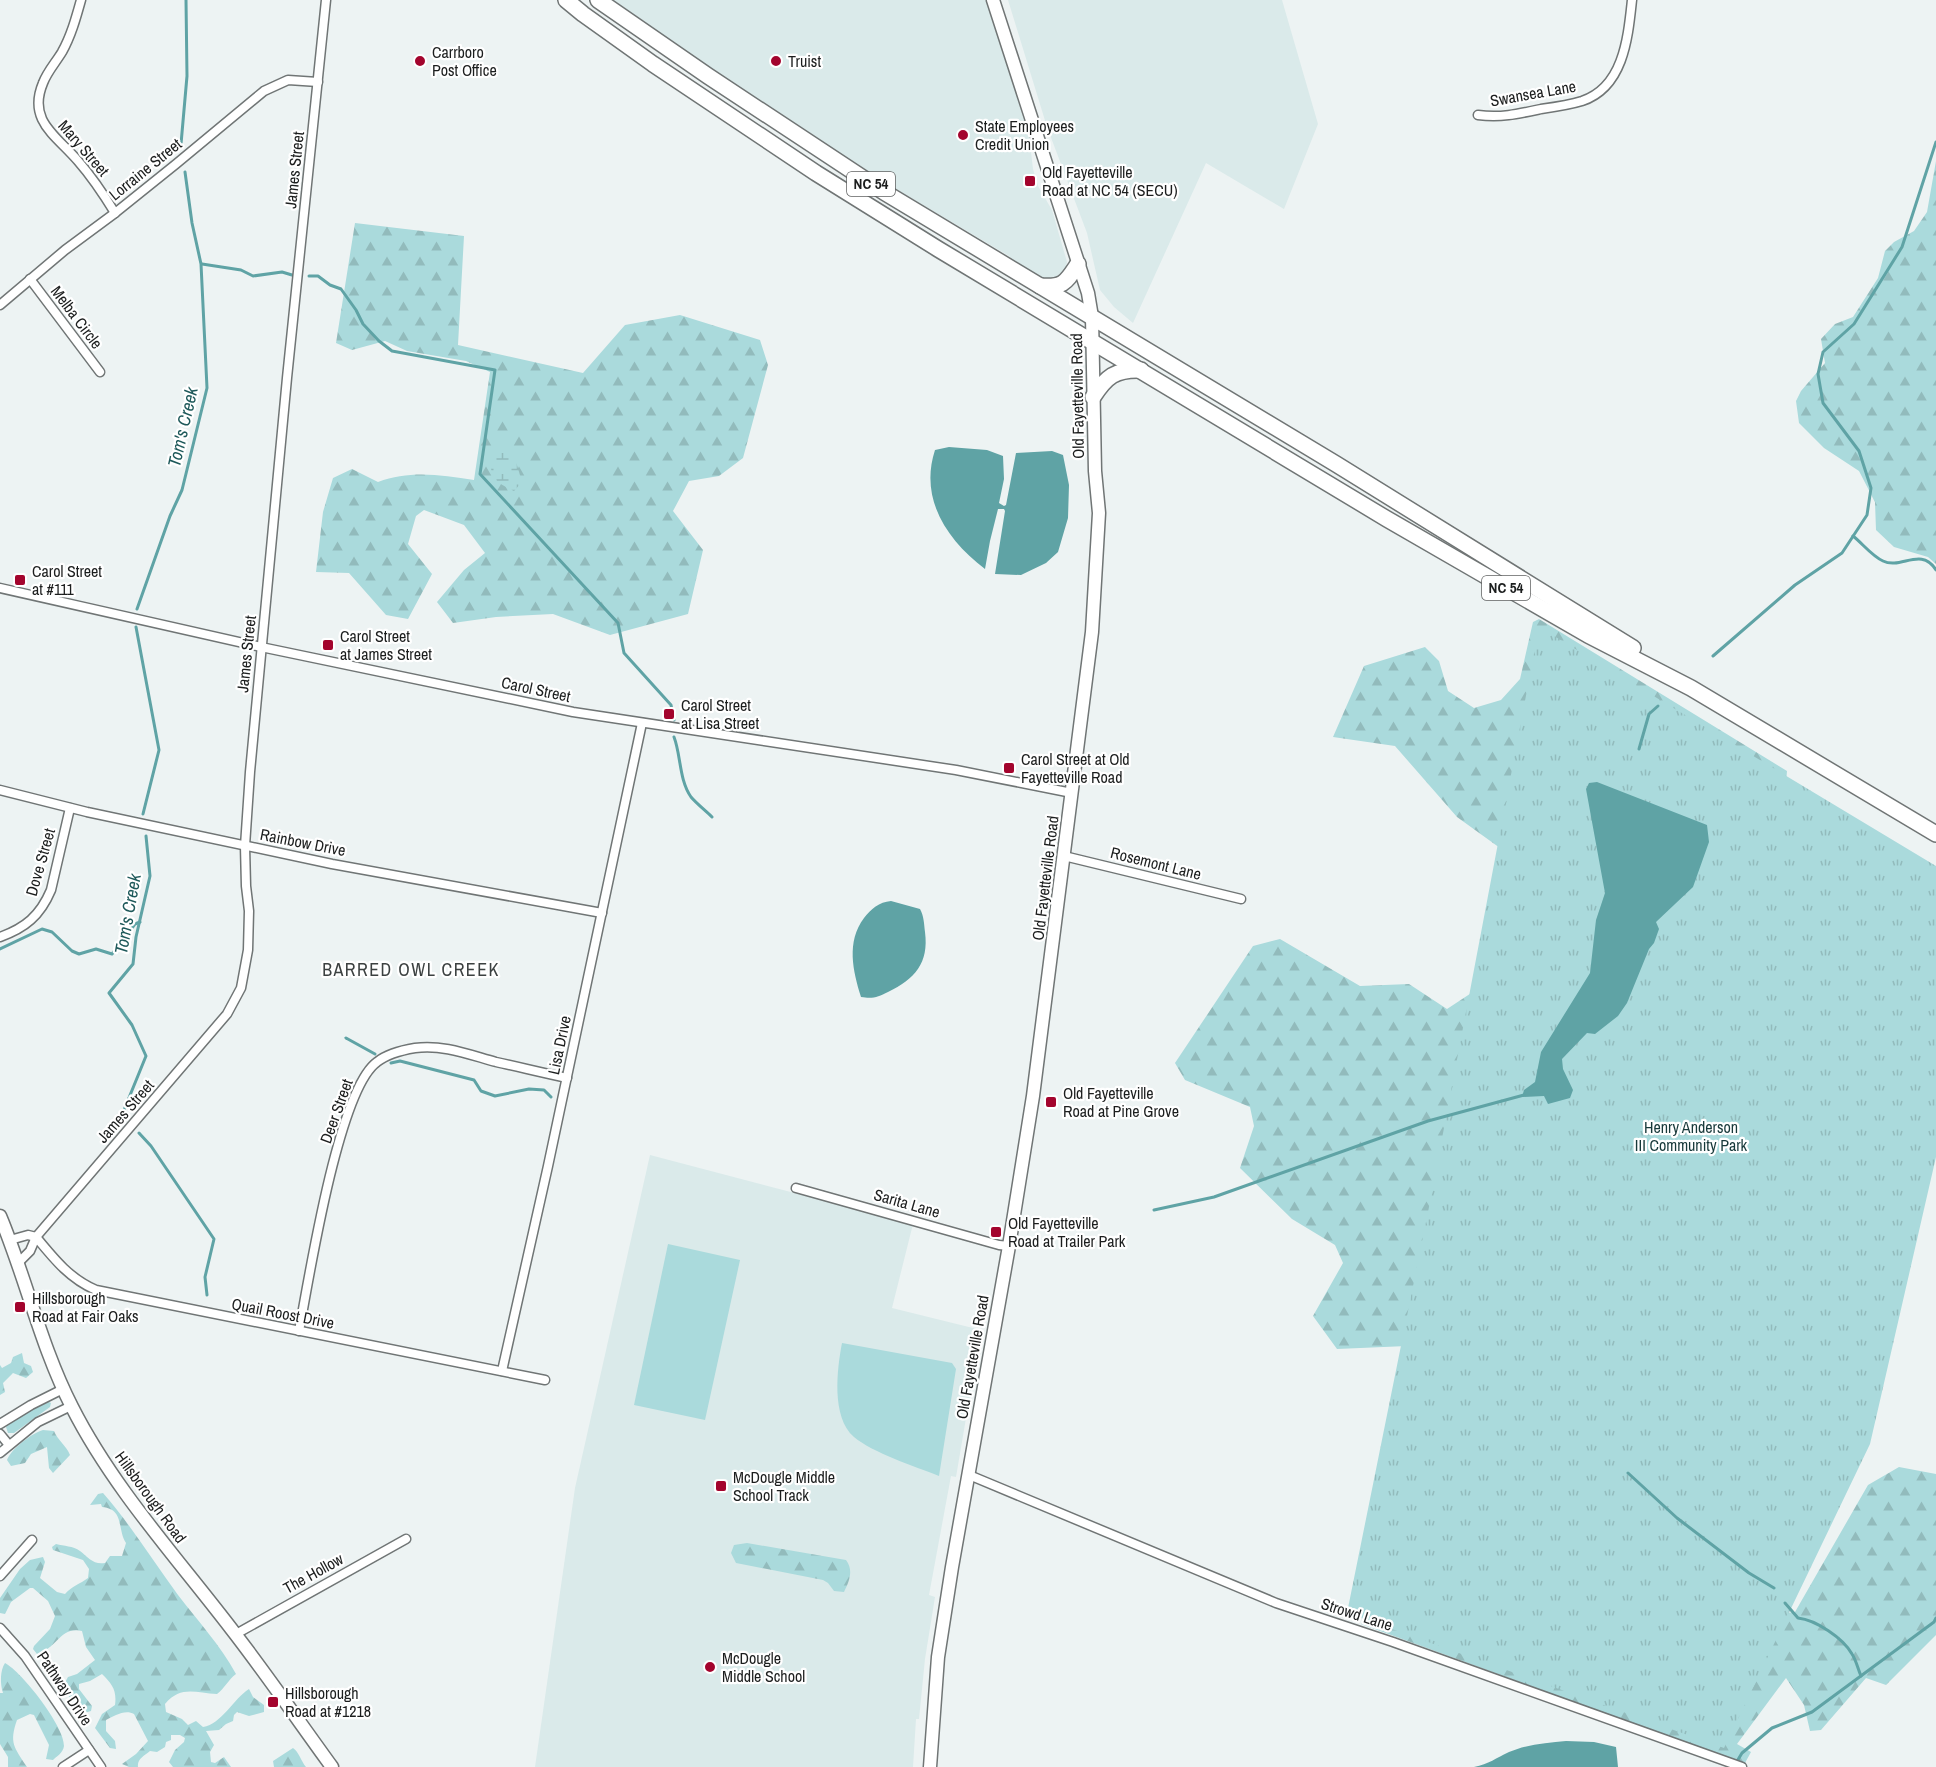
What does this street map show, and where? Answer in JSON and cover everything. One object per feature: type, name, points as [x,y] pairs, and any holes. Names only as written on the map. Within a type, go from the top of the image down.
[{"type":"highway","name":"NC 54","points":[[566,0],[653,64],[888,219],[1405,529],[1588,635],[1691,688],[1936,834]]},
{"type":"highway","name":"NC 54","points":[[598,0],[884,192],[1336,464],[1648,657],[1691,688]]},
{"type":"highway","points":[[1038,285],[1055,286],[1066,283],[1078,264]]},
{"type":"highway","points":[[1093,398],[1104,382],[1115,374],[1125,370],[1140,370]]},
{"type":"street","name":"Mary Street","points":[[81,0],[64,46],[40,89],[39,108],[47,130],[90,175],[115,213]]},
{"type":"street","name":"James Street","points":[[18,1263],[30,1251],[36,1238],[178,1073],[235,1002],[243,977],[250,935],[245,846],[261,647],[326,0]]},
{"type":"street","name":"Old Fayetteville Road","points":[[930,1767],[938,1657],[1033,1096],[1092,632],[1098,545],[1092,317],[1088,293],[993,0]]},
{"type":"street","name":"Swansea Lane","points":[[1478,115],[1497,118],[1566,105],[1584,100],[1598,92],[1612,78],[1621,63],[1628,42],[1632,0]]},
{"type":"street","name":"Lorraine Street","points":[[0,305],[264,91],[288,80],[318,82]]},
{"type":"street","name":"Melba Circle","points":[[30,279],[100,372]]},
{"type":"street","name":"Carol Street","points":[[0,588],[261,647],[573,712],[956,770],[1072,793]]},
{"type":"street","name":"Lisa Drive","points":[[502,1371],[642,723]]},
{"type":"street","name":"Rainbow Drive","points":[[0,790],[70,808],[332,864],[602,913]]},
{"type":"street","name":"Dove Street","points":[[0,937],[25,926],[46,903],[70,808]]},
{"type":"street","name":"Rosemont Lane","points":[[1064,856],[1240,899]]},
{"type":"street","name":"Deer Street","points":[[298,1331],[339,1140],[356,1093],[364,1077],[376,1062],[416,1048],[445,1048],[567,1078]]},
{"type":"street","name":"Sarita Lane","points":[[796,1188],[1009,1246]]},
{"type":"street","name":"Hillsborough Road","points":[[0,1216],[71,1406],[122,1488],[182,1568],[236,1634],[332,1767]]},
{"type":"street","points":[[10,1240],[28,1235],[36,1238]]},
{"type":"street","name":"Quail Roost Drive","points":[[36,1238],[62,1268],[83,1284],[96,1290],[545,1380]]},
{"type":"street","points":[[0,1424],[63,1389]]},
{"type":"street","points":[[0,1453],[38,1422],[71,1406]]},
{"type":"street","points":[[0,1434],[9,1445]]},
{"type":"street","name":"Strowd Lane","points":[[969,1475],[1276,1603],[1404,1646],[1742,1767]]},
{"type":"street","name":"The Hollow","points":[[236,1634],[406,1539]]},
{"type":"street","points":[[0,1576],[32,1540]]},
{"type":"street","name":"Pathway Drive","points":[[0,1628],[25,1656],[100,1767]]},
{"type":"street","points":[[63,1767],[89,1750]]},
{"type":"shaded area","points":[[612,0],[987,0],[1029,135],[1033,169],[1038,186],[1052,210],[1067,262],[1065,274],[1051,280],[1041,278],[1009,256],[891,186],[744,91]]},
{"type":"shaded area","points":[[1008,0],[1282,0],[1318,124],[1284,209],[1206,163],[1133,323],[1114,307],[1100,290],[1087,233],[1047,127]]},
{"type":"shaded area","points":[[949,447],[987,450],[1003,456],[1004,479],[999,503],[1004,506],[1016,453],[1052,451],[1063,455],[1069,485],[1068,518],[1058,552],[1046,563],[1021,575],[995,574],[1005,511],[998,509],[985,569],[971,558],[948,532],[934,502],[931,468],[935,450]]},
{"type":"shaded area","points":[[1597,782],[1707,825],[1709,842],[1693,887],[1656,922],[1659,929],[1654,943],[1649,949],[1627,1003],[1618,1016],[1595,1034],[1587,1033],[1562,1059],[1563,1069],[1573,1090],[1570,1098],[1548,1104],[1544,1096],[1522,1097],[1524,1090],[1535,1082],[1541,1052],[1590,973],[1596,920],[1605,893],[1586,789],[1589,783]]},
{"type":"shaded area","points":[[891,901],[920,909],[924,920],[925,953],[918,969],[898,987],[878,996],[861,997],[853,957],[858,927],[869,912],[879,904]]},
{"type":"shaded area","points":[[650,1155],[913,1224],[892,1308],[981,1330],[956,1477],[951,1476],[929,1595],[935,1597],[925,1659],[919,1719],[916,1719],[913,1767],[535,1767],[575,1488]]},
{"type":"shaded area","points":[[1566,1741],[1594,1742],[1616,1747],[1618,1767],[1474,1767],[1523,1747]]},
{"type":"green space","points":[[1936,161],[1936,564],[1928,557],[1894,547],[1876,530],[1875,502],[1859,471],[1824,448],[1799,423],[1796,401],[1801,391],[1825,363],[1821,339],[1835,324],[1853,317],[1878,278],[1885,251],[1894,242],[1914,231],[1927,212]]},
{"type":"green space","points":[[355,223],[464,236],[458,345],[583,373],[625,325],[680,315],[760,340],[768,365],[743,458],[719,476],[689,481],[673,511],[703,550],[688,614],[610,635],[553,614],[496,617],[453,623],[437,602],[464,570],[485,553],[464,525],[424,510],[416,516],[408,544],[432,574],[408,619],[386,615],[349,573],[316,572],[323,512],[333,478],[352,469],[378,482],[414,475],[438,475],[474,480],[490,372],[466,361],[407,351],[385,341],[352,350],[336,343]]},
{"type":"green space","points":[[501,448],[514,455],[522,482],[514,491],[498,482],[491,471],[490,458]]},
{"type":"green space","points":[[1539,619],[1787,771],[1786,783],[1407,1346],[1337,1349],[1313,1316],[1343,1263],[1335,1245],[1292,1219],[1240,1168],[1254,1126],[1250,1107],[1185,1080],[1175,1063],[1253,946],[1280,939],[1360,986],[1409,984],[1447,1009],[1485,984],[1532,871],[1457,817],[1395,746],[1333,737],[1364,666],[1425,647],[1439,661],[1448,691],[1474,708],[1501,700],[1520,679],[1533,622]]},
{"type":"green space","name":"Henry Anderson III Community Park","points":[[1539,627],[1936,866],[1936,1157],[1870,1444],[1724,1748],[1347,1613],[1429,1207]]},
{"type":"green space","points":[[668,1244],[740,1260],[705,1420],[634,1405]]},
{"type":"green space","points":[[842,1343],[952,1363],[956,1369],[939,1476],[894,1459],[862,1443],[847,1428],[842,1418],[838,1392]]},
{"type":"green space","points":[[22,1353],[24,1363],[31,1366],[33,1372],[26,1378],[13,1373],[3,1383],[5,1392],[0,1395],[0,1365],[2,1368],[11,1363],[13,1357]]},
{"type":"green space","points":[[47,1401],[51,1403],[50,1407],[14,1433],[8,1433],[6,1427],[8,1424]]},
{"type":"green space","points":[[43,1430],[54,1431],[70,1455],[53,1473],[49,1468],[47,1447],[31,1454],[25,1463],[11,1466],[7,1460],[17,1446]]},
{"type":"green space","points":[[1899,1467],[1936,1474],[1936,1635],[1886,1685],[1866,1678],[1821,1730],[1810,1731],[1804,1705],[1786,1678],[1737,1744],[1751,1752],[1745,1763],[1361,1624],[1371,1614],[1766,1615],[1795,1612],[1868,1485]]},
{"type":"green space","points":[[103,1493],[216,1643],[236,1674],[217,1694],[189,1691],[177,1694],[165,1704],[166,1712],[182,1719],[188,1725],[196,1721],[203,1727],[216,1721],[249,1689],[253,1697],[264,1705],[264,1712],[249,1716],[237,1712],[233,1721],[219,1730],[206,1731],[214,1745],[210,1752],[211,1762],[215,1763],[224,1757],[231,1767],[173,1767],[169,1762],[185,1738],[180,1735],[171,1735],[171,1740],[166,1742],[165,1747],[157,1752],[150,1751],[140,1760],[138,1767],[122,1764],[148,1741],[134,1714],[123,1713],[106,1720],[106,1731],[115,1741],[116,1749],[110,1748],[95,1728],[102,1714],[115,1705],[115,1695],[111,1684],[102,1674],[79,1684],[79,1689],[92,1706],[91,1711],[85,1712],[77,1709],[63,1686],[68,1677],[77,1674],[95,1660],[86,1647],[82,1631],[68,1632],[49,1648],[37,1654],[33,1649],[34,1646],[50,1629],[55,1616],[48,1601],[30,1588],[11,1602],[5,1614],[0,1613],[0,1598],[20,1569],[30,1560],[43,1557],[45,1562],[40,1578],[57,1592],[65,1594],[88,1578],[89,1569],[83,1560],[53,1550],[52,1547],[56,1544],[77,1549],[97,1563],[105,1563],[110,1556],[122,1556],[126,1543],[117,1516],[101,1504],[90,1505],[98,1494]]},
{"type":"green space","points":[[747,1543],[846,1560],[850,1572],[846,1588],[844,1592],[834,1591],[823,1580],[736,1563],[731,1553],[734,1545]]},
{"type":"green space","points":[[5,1663],[22,1677],[58,1726],[64,1746],[53,1760],[46,1759],[49,1745],[34,1715],[30,1714],[17,1720],[13,1734],[14,1745],[27,1767],[8,1767],[8,1757],[0,1744],[0,1693],[3,1693],[1,1677]]},
{"type":"green space","points":[[293,1748],[306,1767],[274,1767],[273,1761]]},
{"type":"waterway","name":"Tom's Creek","points":[[181,144],[187,76],[186,0]]},
{"type":"waterway","points":[[1713,656],[1795,585],[1842,553],[1867,515],[1871,488],[1859,451],[1823,403],[1818,374],[1823,352],[1854,324],[1902,247],[1936,142]]},
{"type":"waterway","name":"Tom's Creek","points":[[137,609],[170,516],[182,490],[207,388],[201,264],[192,223],[185,172]]},
{"type":"waterway","points":[[202,264],[241,270],[253,276],[282,272],[292,275]]},
{"type":"waterway","points":[[309,276],[318,276],[330,285],[341,289],[363,324],[392,351],[495,370],[480,474],[618,623],[624,653],[671,705],[674,720]]},
{"type":"waterway","points":[[1853,536],[1883,561],[1897,563],[1924,560],[1936,570]]},
{"type":"waterway","name":"Tom's Creek","points":[[136,627],[159,750],[143,814]]},
{"type":"waterway","points":[[1639,749],[1649,714],[1658,706]]},
{"type":"waterway","points":[[674,737],[687,790],[693,800],[712,817]]},
{"type":"waterway","name":"Tom's Creek","points":[[125,1118],[124,1110],[146,1056],[132,1025],[109,993],[133,964],[136,937],[150,876],[146,836]]},
{"type":"waterway","points":[[0,949],[42,929],[52,932],[72,951],[79,954],[96,949],[112,954],[135,924],[140,922]]},
{"type":"waterway","points":[[346,1038],[375,1054]]},
{"type":"waterway","points":[[391,1063],[400,1061],[474,1080],[481,1091],[495,1096],[529,1089],[544,1090],[551,1097]]},
{"type":"waterway","points":[[1154,1210],[1214,1197],[1428,1121],[1524,1095]]},
{"type":"waterway","name":"Tom's Creek","points":[[139,1133],[151,1146],[214,1239],[205,1277],[207,1295]]},
{"type":"waterway","points":[[1628,1473],[1677,1518],[1749,1573],[1774,1588]]},
{"type":"waterway","points":[[1785,1603],[1798,1618],[1813,1622],[1836,1636],[1848,1648],[1861,1676]]},
{"type":"waterway","points":[[1736,1763],[1742,1753],[1772,1728],[1812,1712],[1934,1622],[1936,1618]]},
{"type":"place","name":"Carrboro Post Office","points":[[420,61]]},
{"type":"place","name":"Truist","points":[[776,61]]},
{"type":"place","name":"State Employees Credit Union","points":[[963,135]]},
{"type":"place","name":"Old Fayetteville Road at NC 54 (SECU)","points":[[1030,181]]},
{"type":"place","name":"Carol Street at #111","points":[[20,580]]},
{"type":"place","name":"Carol Street at James Street","points":[[328,645]]},
{"type":"place","name":"Carol Street at Lisa Street","points":[[669,714]]},
{"type":"place","name":"Carol Street at Old Fayetteville Road","points":[[1009,768]]},
{"type":"place","name":"Old Fayetteville Road at Pine Grove","points":[[1051,1102]]},
{"type":"place","name":"Old Fayetteville Road at Trailer Park","points":[[996,1232]]},
{"type":"place","name":"Hillsborough Road at Fair Oaks","points":[[20,1307]]},
{"type":"place","name":"McDougle Middle School Track","points":[[721,1486]]},
{"type":"place","name":"McDougle Middle School","points":[[710,1667]]},
{"type":"place","name":"Hillsborough Road at #1218","points":[[273,1702]]},
{"type":"district","name":"BARRED OWL CREEK","points":[[411,970]]}]
